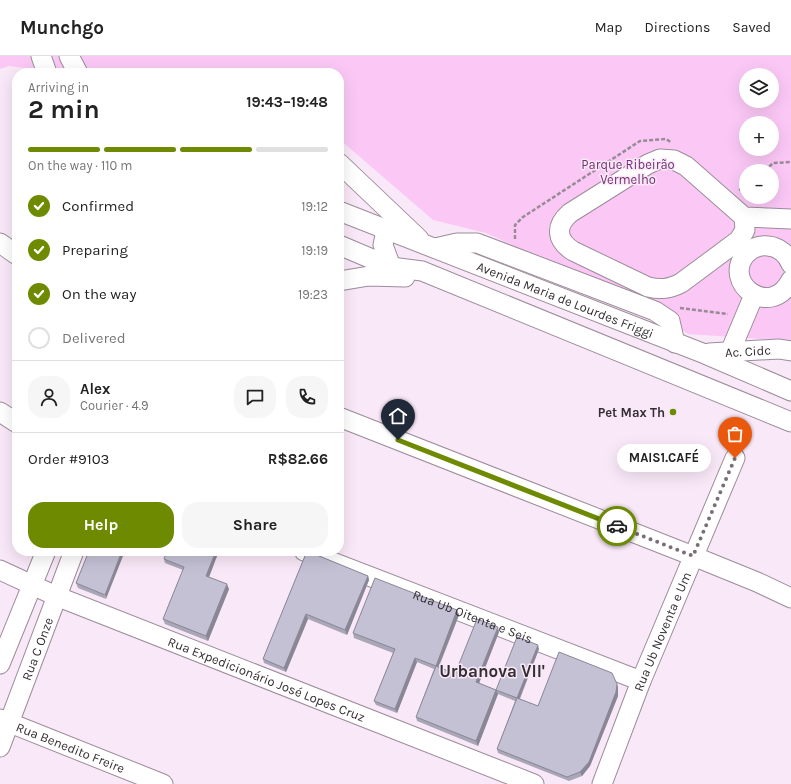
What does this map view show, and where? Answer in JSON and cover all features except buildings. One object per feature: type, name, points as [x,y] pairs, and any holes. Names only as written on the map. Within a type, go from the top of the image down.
[{"type":"street","points":[[41,56],[45,68]]},
{"type":"street","points":[[69,56],[75,68]]},
{"type":"street","points":[[660,159],[674,160],[686,166],[744,217],[786,219],[750,246],[671,288],[660,290],[648,287],[573,252],[565,246],[560,238],[560,228],[563,219],[570,213],[648,164],[660,159]]},
{"type":"street","points":[[344,168],[430,246]]},
{"type":"street","name":"Avenida Maria de Lourdes Friggi","points":[[344,213],[705,354],[791,392]]},
{"type":"street","points":[[744,217],[745,230],[750,246],[739,271],[743,285],[754,295],[762,298],[776,296],[788,286],[791,280]]},
{"type":"street","points":[[386,230],[383,245],[391,267]]},
{"type":"street","points":[[0,243],[12,251]]},
{"type":"street","points":[[750,246],[778,248],[789,258],[791,264]]},
{"type":"street","points":[[344,247],[391,267]]},
{"type":"street","points":[[369,276],[377,264],[422,272],[791,422]]},
{"type":"street","points":[[344,280],[369,276],[405,277],[422,272]]},
{"type":"street","points":[[730,352],[754,295]]},
{"type":"street","name":"Ac. Cidc","points":[[705,354],[778,349],[791,351]]},
{"type":"street","points":[[0,412],[12,420]]},
{"type":"street","points":[[344,419],[693,556],[757,582],[791,598]]},
{"type":"street","name":"Rua Ub Noventa e Um","points":[[602,784],[641,681],[735,458]]},
{"type":"street","points":[[0,664],[44,556]]},
{"type":"street","name":"Rua C Onze","points":[[0,747],[5,721],[72,556]]},
{"type":"street","name":"Rua Ub Oitenta e Seis","points":[[317,556],[641,681]]},
{"type":"street","name":"Rua Expedicionário José Lopes Cruz","points":[[0,570],[56,596],[534,784]]},
{"type":"street","name":"Rua Benedito Freire","points":[[5,721],[163,784]]},
{"type":"path","points":[[521,242],[514,238],[515,225],[523,217],[640,141],[666,139],[673,144]]},
{"type":"path","points":[[772,164],[791,162]]},
{"type":"path","points":[[678,308],[686,310],[726,312],[743,324]]},
{"type":"green space","name":"Parque Ribeirão Vermelho","points":[[0,56],[791,56],[791,341],[688,334],[655,311],[486,233],[433,220],[344,143],[344,68],[26,68],[9,66],[0,69]]},
{"type":"way so far","points":[[617,526],[693,556],[735,458]]},
{"type":"place","name":"Pet Max Th","points":[[673,412]]},
{"type":"place","name":"MAIS1.CAFÉ","points":[[735,458]]},
{"type":"district","name":"Urbanova VII'","points":[[492,671]]},
{"type":"route","points":[[398,440],[617,526]]}]
